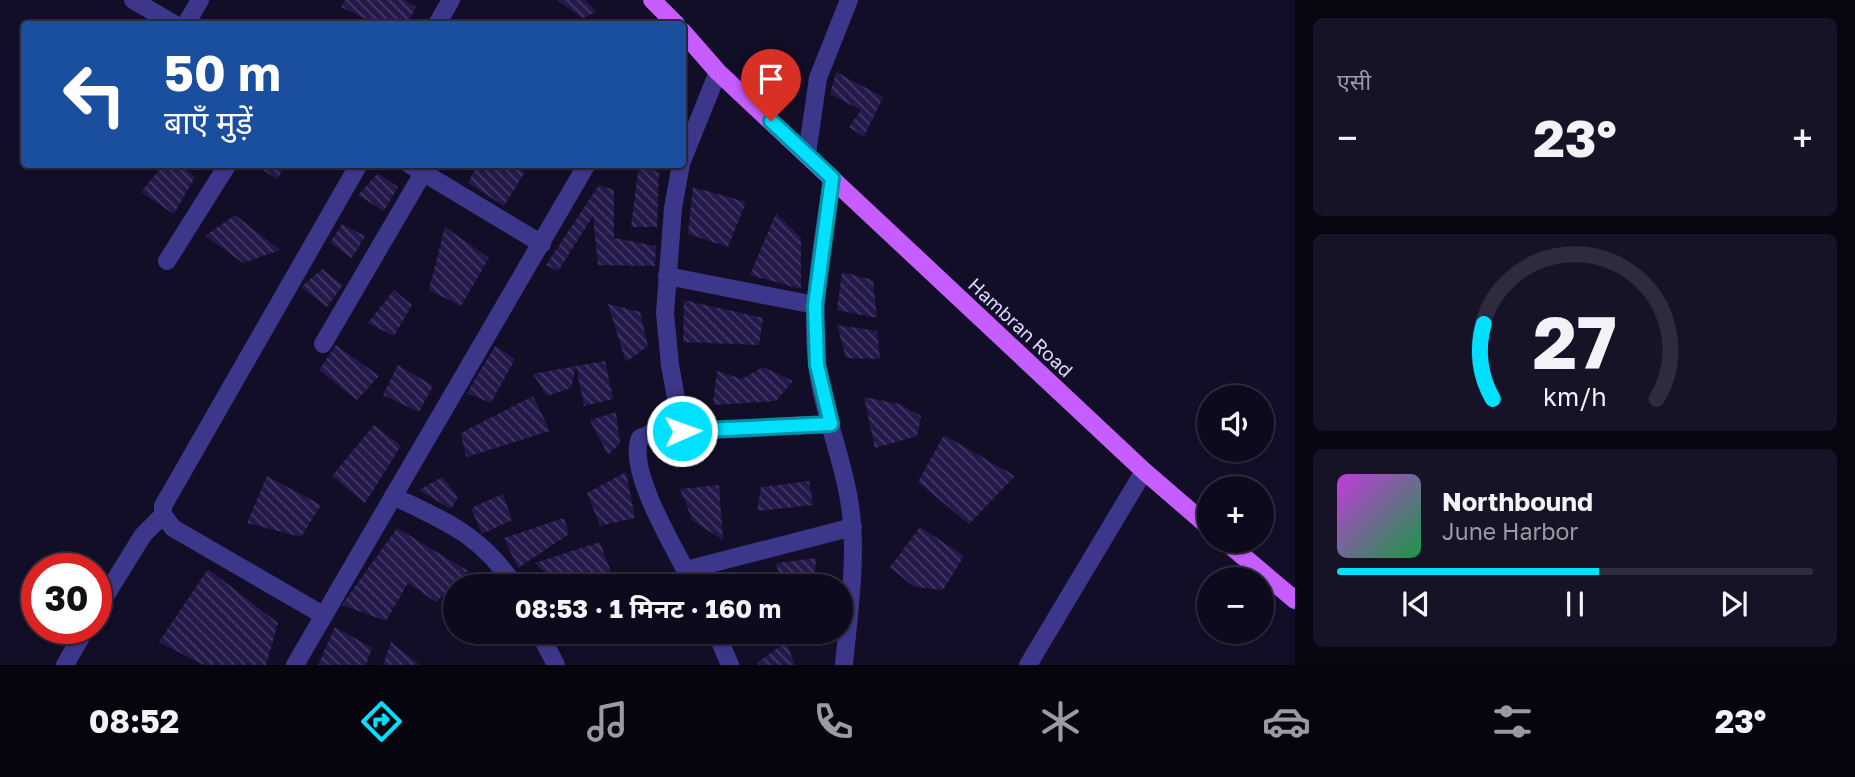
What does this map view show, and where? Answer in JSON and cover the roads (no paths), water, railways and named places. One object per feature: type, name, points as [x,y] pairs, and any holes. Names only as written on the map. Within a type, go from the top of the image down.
[{"type":"main road","name":"Hambran Road","points":[[652,0],[671,21]]},
{"type":"main road","name":"Hambran Road","points":[[686,37],[718,72],[1144,471],[1197,517]]},
{"type":"main road","points":[[1239,553],[1295,600]]},
{"type":"street","points":[[133,0],[169,21]]},
{"type":"street","points":[[188,21],[200,0]]},
{"type":"street","points":[[439,21],[450,0]]},
{"type":"street","points":[[807,154],[818,78],[849,0]]},
{"type":"street","points":[[686,153],[718,72]]},
{"type":"street","points":[[167,261],[225,168]]},
{"type":"street","points":[[112,585],[143,535],[163,516],[166,496],[357,168]]},
{"type":"street","points":[[295,665],[585,168]]},
{"type":"street","points":[[681,168],[673,208],[665,313],[670,365],[682,431]]},
{"type":"street","points":[[323,344],[416,169],[541,244]]},
{"type":"street","points":[[832,178],[815,305],[817,365],[853,527],[853,569],[844,665]]},
{"type":"street","points":[[667,275],[815,305]]},
{"type":"street","points":[[688,574],[644,487],[637,453],[638,442],[644,435],[831,424]]},
{"type":"street","points":[[1028,665],[1144,471]]},
{"type":"street","points":[[393,496],[475,538],[496,558],[507,574]]},
{"type":"street","points":[[163,516],[173,528],[192,540],[323,615]]},
{"type":"street","points":[[686,570],[853,527]]},
{"type":"street","points":[[65,665],[77,644]]},
{"type":"street","points":[[545,644],[556,665]]},
{"type":"street","points":[[721,644],[730,665]]}]
